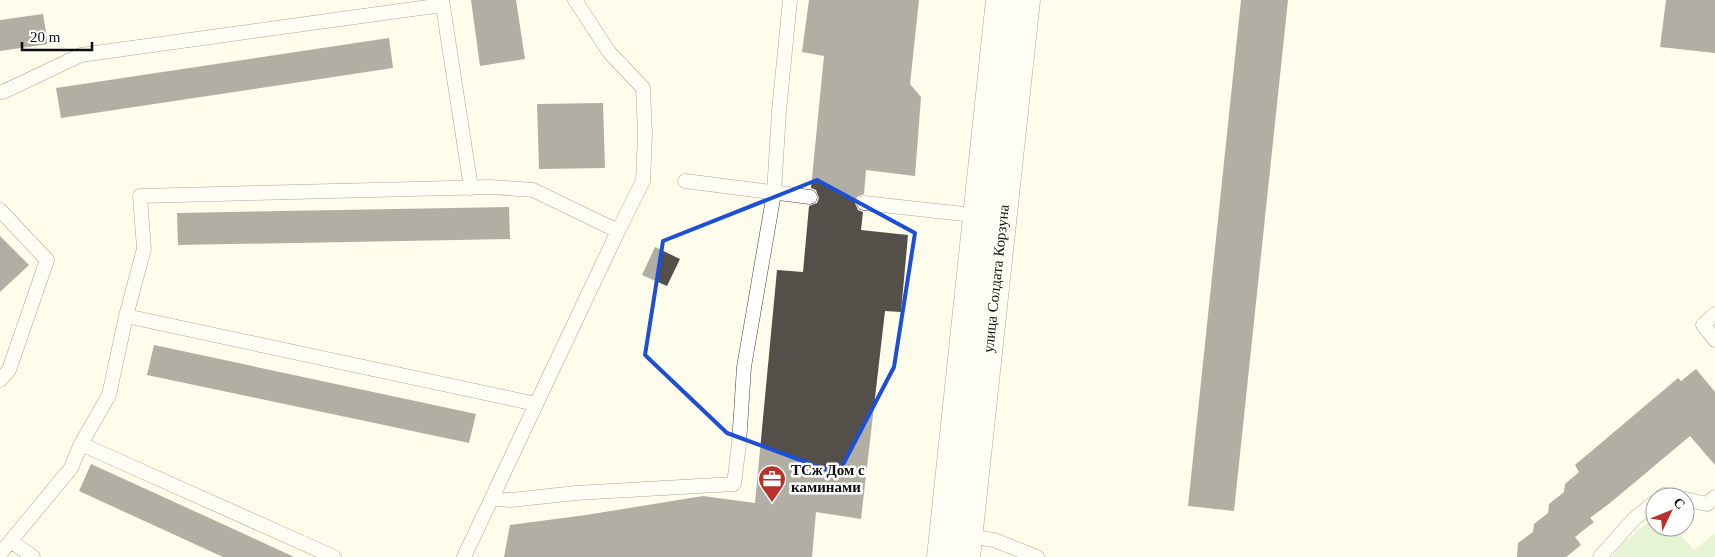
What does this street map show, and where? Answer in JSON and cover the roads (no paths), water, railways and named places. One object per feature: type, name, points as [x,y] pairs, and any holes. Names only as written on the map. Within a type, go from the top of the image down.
[{"type":"street","name":"улица Солдата Корзуна","points":[[967,546],[990,216],[1000,0]]},
{"type":"street","name":"улица Солдата Корзуна","points":[[942,557],[990,216],[1026,0]]},
{"type":"lane","points":[[464,557],[643,181],[645,134],[642,88],[609,52],[575,0]]},
{"type":"lane","points":[[492,498],[511,500],[576,493],[734,484],[739,444],[744,367],[774,193],[779,111],[790,0]]},
{"type":"lane","points":[[0,92],[81,55],[442,3],[471,188]]},
{"type":"lane","points":[[685,181],[810,197]]},
{"type":"lane","points":[[0,554],[70,468],[81,444],[109,395],[126,316],[144,249],[140,196],[471,188],[533,190],[618,231]]},
{"type":"lane","points":[[864,203],[990,216]]},
{"type":"lane","points":[[0,210],[47,260],[9,370],[0,380]]},
{"type":"lane","points":[[1715,314],[1702,325],[1715,340]]},
{"type":"lane","points":[[126,316],[536,404]]},
{"type":"lane","points":[[81,444],[334,557]]},
{"type":"lane","points":[[1695,501],[1707,504],[1715,497]]},
{"type":"lane","points":[[1600,557],[1634,519],[1645,510]]},
{"type":"lane","points":[[11,540],[33,557]]},
{"type":"lane","points":[[967,546],[994,540],[1037,557]]},
{"type":"place","name":"ТСж Дом с каминами","points":[[772,503]]}]
